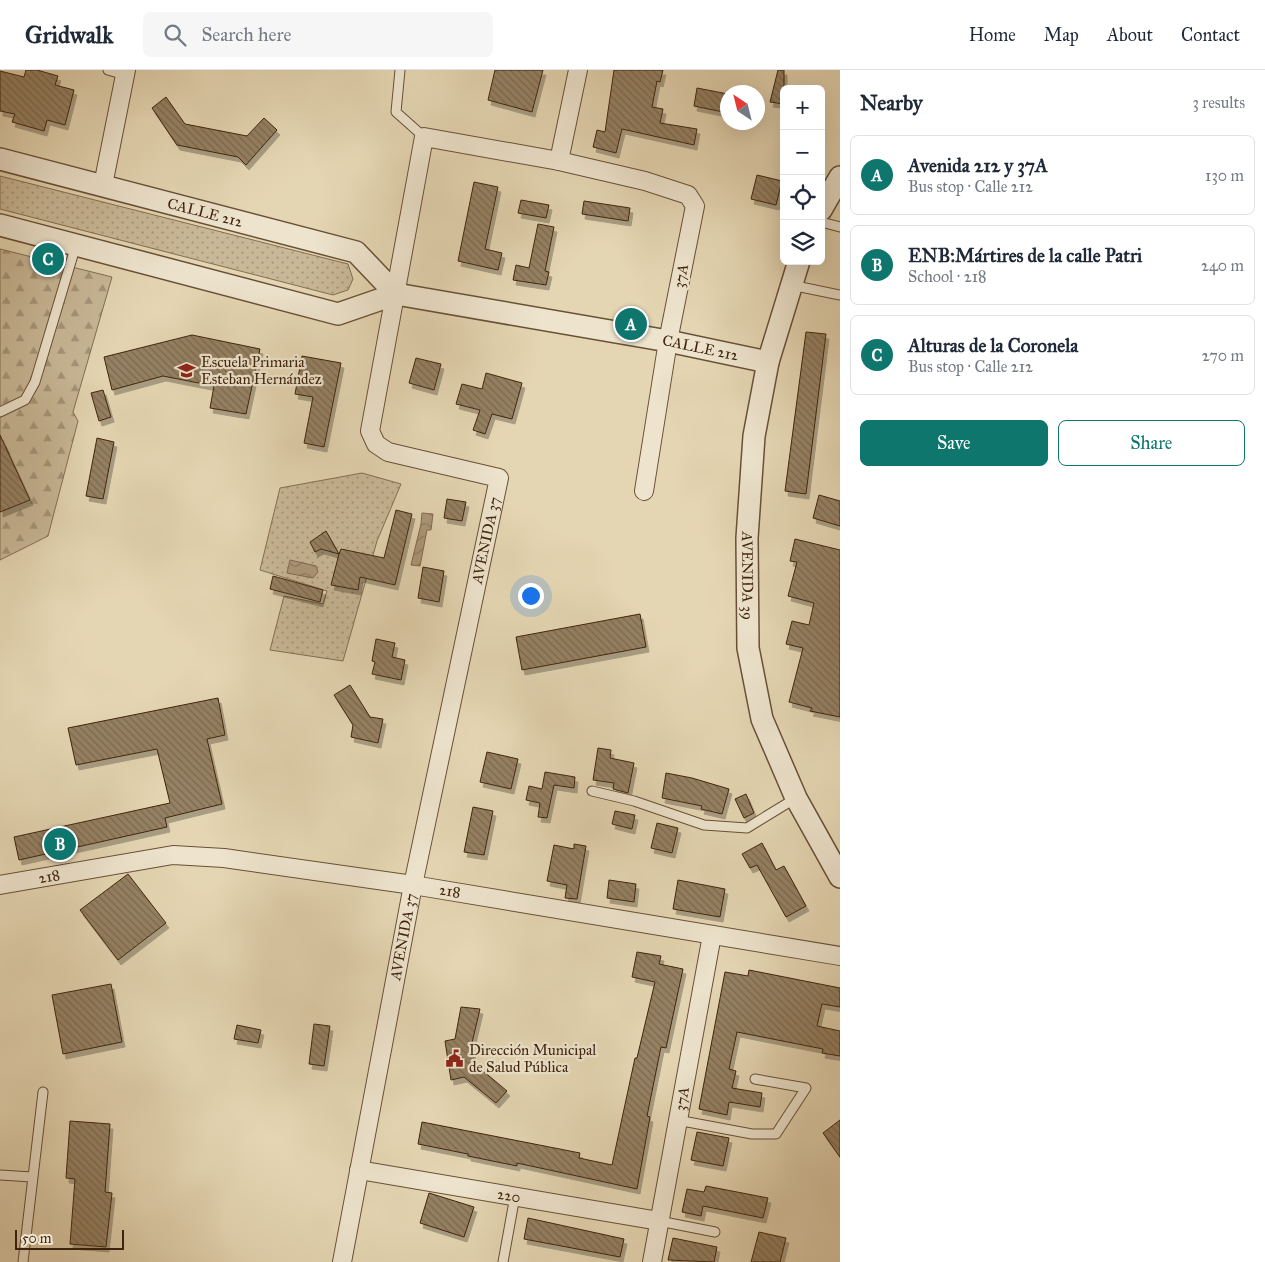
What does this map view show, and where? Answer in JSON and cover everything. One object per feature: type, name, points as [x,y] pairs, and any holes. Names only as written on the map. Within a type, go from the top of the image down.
[{"type":"street","points":[[424,137],[559,161],[578,70]]},
{"type":"street","points":[[103,186],[120,72]]},
{"type":"street","name":"AVENIDA 37","points":[[342,1262],[413,885],[499,478],[388,452],[376,444],[370,431],[424,137]]},
{"type":"street","name":"CALLE 212","points":[[0,159],[356,252],[396,294]]},
{"type":"street","name":"37A","points":[[559,161],[645,181],[688,195],[695,206],[668,341],[644,490]]},
{"type":"street","points":[[825,203],[840,177]]},
{"type":"street","name":"CALLE 212","points":[[0,225],[338,314],[396,294],[668,341],[768,362]]},
{"type":"street","name":"AVENIDA 39","points":[[798,265],[768,362],[754,436],[746,538],[748,648],[762,719],[796,798],[840,878]]},
{"type":"street","name":"218","points":[[0,885],[174,855],[224,858],[413,885],[840,956]]},
{"type":"street","name":"37A","points":[[652,1262],[712,935]]},
{"type":"street","name":"220","points":[[359,1170],[659,1221]]},
{"type":"lane","points":[[400,70],[396,112],[424,137]]},
{"type":"lane","points":[[825,223],[840,227]]},
{"type":"lane","points":[[0,412],[25,400],[35,382],[76,245]]},
{"type":"lane","points":[[791,285],[840,295]]},
{"type":"lane","points":[[592,791],[634,800],[704,825],[747,828],[796,798]]},
{"type":"lane","points":[[677,1120],[752,1134],[776,1134],[806,1088],[754,1079]]},
{"type":"lane","points":[[22,1262],[43,1092]]},
{"type":"lane","points":[[0,1175],[32,1177]]},
{"type":"lane","points":[[503,1262],[515,1196]]},
{"type":"lane","points":[[659,1221],[715,1232]]},
{"type":"green space","points":[[0,176],[348,264],[353,279],[348,290],[333,295],[0,209]]},
{"type":"green space","points":[[0,249],[112,277],[73,412],[78,421],[48,536],[0,560]]},
{"type":"green space","points":[[362,473],[401,484],[377,541],[343,661],[270,650],[284,596],[323,604],[327,591],[260,570],[280,488]]},
{"type":"water","points":[[422,513],[433,514],[431,530],[427,530],[420,566],[411,565],[421,524]]},
{"type":"water","points":[[290,560],[316,566],[318,572],[313,578],[287,573]]},
{"type":"building","points":[[26,70],[37,70],[58,76],[55,85],[74,90],[65,125],[47,120],[44,131],[12,122],[15,114],[0,111],[0,71],[24,77]]},
{"type":"building","points":[[495,70],[543,70],[532,112],[488,100]]},
{"type":"building","points":[[614,70],[663,70],[660,82],[657,81],[652,107],[663,109],[660,123],[697,129],[694,145],[622,129],[616,153],[593,147],[597,130],[605,132]]},
{"type":"building","points":[[778,70],[784,70],[784,85],[780,85],[780,103],[770,102]]},
{"type":"building","points":[[697,88],[720,92],[720,111],[694,106]]},
{"type":"building","points":[[166,97],[185,124],[247,136],[264,118],[277,130],[246,165],[238,157],[177,145],[152,108]]},
{"type":"building","points":[[757,175],[780,181],[776,205],[751,199]]},
{"type":"building","points":[[474,182],[498,187],[485,249],[502,253],[498,270],[458,261]]},
{"type":"building","points":[[521,200],[549,205],[546,218],[518,213]]},
{"type":"building","points":[[584,201],[630,208],[628,221],[582,214]]},
{"type":"building","points":[[538,224],[554,227],[545,271],[549,272],[546,285],[513,280],[516,265],[529,268]]},
{"type":"building","points":[[806,332],[826,334],[806,494],[785,491]]},
{"type":"building","points":[[192,335],[260,349],[246,414],[210,408],[214,386],[163,376],[112,390],[104,357]]},
{"type":"building","points":[[302,356],[341,363],[324,447],[304,443],[313,397],[295,394]]},
{"type":"building","points":[[416,358],[441,364],[434,390],[409,383]]},
{"type":"building","points":[[486,373],[522,383],[512,419],[492,414],[485,434],[473,430],[480,410],[456,404],[462,384],[482,389]]},
{"type":"building","points":[[103,390],[111,417],[99,421],[91,393]]},
{"type":"building","points":[[0,435],[30,500],[0,512]]},
{"type":"building","points":[[97,438],[114,442],[103,499],[86,496]]},
{"type":"building","points":[[819,495],[840,501],[840,526],[813,518]]},
{"type":"building","points":[[447,499],[466,502],[462,521],[444,518]]},
{"type":"building","points":[[396,510],[412,514],[395,585],[360,577],[358,590],[331,585],[341,549],[384,558]]},
{"type":"building","points":[[326,531],[339,554],[321,549],[315,552],[310,542]]},
{"type":"building","points":[[795,539],[840,550],[840,717],[810,711],[812,708],[789,702],[803,648],[786,644],[792,621],[809,625],[814,603],[788,596],[797,562],[790,561]]},
{"type":"building","points":[[423,567],[444,571],[439,602],[418,598]]},
{"type":"building","points":[[273,576],[323,590],[320,602],[270,589]]},
{"type":"building","points":[[640,614],[646,647],[522,670],[516,637]]},
{"type":"building","points":[[376,639],[395,643],[392,657],[405,660],[401,680],[372,674],[375,662],[372,661]]},
{"type":"building","points":[[350,685],[370,717],[383,719],[378,743],[351,737],[353,725],[334,695]]},
{"type":"building","points":[[218,698],[225,735],[207,739],[222,804],[165,818],[167,827],[19,860],[14,837],[170,803],[157,749],[76,765],[68,728]]},
{"type":"building","points":[[598,748],[611,750],[610,758],[634,763],[628,793],[613,789],[614,783],[593,780]]},
{"type":"building","points":[[487,752],[518,759],[511,789],[480,782]]},
{"type":"building","points":[[545,772],[575,777],[574,788],[554,785],[547,818],[538,817],[540,803],[526,800],[529,786],[542,789]]},
{"type":"building","points":[[666,773],[692,778],[729,789],[722,814],[701,809],[702,806],[662,798]]},
{"type":"building","points":[[746,794],[754,813],[744,818],[735,799]]},
{"type":"building","points":[[473,807],[493,811],[484,855],[464,852]]},
{"type":"building","points":[[615,811],[635,815],[632,829],[612,824]]},
{"type":"building","points":[[657,823],[678,828],[672,853],[651,848]]},
{"type":"building","points":[[762,843],[776,870],[784,866],[806,906],[786,917],[757,865],[750,868],[742,854]]},
{"type":"building","points":[[574,844],[586,846],[577,899],[565,898],[567,885],[547,881],[554,845],[574,849]]},
{"type":"building","points":[[128,874],[166,923],[118,960],[80,910]]},
{"type":"building","points":[[609,880],[636,884],[634,902],[607,898]]},
{"type":"building","points":[[678,880],[725,889],[720,917],[673,909]]},
{"type":"building","points":[[637,952],[661,956],[659,964],[683,969],[666,1048],[661,1047],[647,1116],[650,1117],[637,1189],[517,1163],[517,1166],[468,1156],[468,1154],[418,1144],[422,1122],[580,1153],[579,1158],[612,1165],[635,1058],[637,1058],[655,982],[632,977]]},
{"type":"building","points":[[749,970],[840,988],[840,1007],[822,1004],[817,1026],[840,1031],[840,1056],[822,1053],[823,1049],[737,1032],[729,1069],[736,1071],[732,1088],[762,1093],[760,1107],[729,1102],[727,1115],[699,1109],[725,972],[748,976]]},
{"type":"building","points":[[111,984],[122,1042],[63,1054],[52,995]]},
{"type":"building","points":[[461,1007],[480,1009],[471,1047],[476,1065],[507,1091],[496,1103],[464,1077],[451,1080],[445,1041],[455,1039]]},
{"type":"building","points":[[314,1024],[330,1026],[324,1066],[309,1064]]},
{"type":"building","points":[[237,1025],[261,1030],[258,1043],[234,1039]]},
{"type":"building","points":[[840,1120],[840,1157],[823,1133]]},
{"type":"building","points":[[70,1121],[110,1124],[105,1192],[112,1193],[106,1247],[70,1244],[75,1179],[66,1178]]},
{"type":"building","points":[[697,1132],[729,1138],[723,1166],[691,1160]]},
{"type":"building","points":[[706,1186],[768,1198],[763,1218],[703,1206],[701,1216],[682,1212],[687,1189],[704,1192]]},
{"type":"building","points":[[429,1193],[474,1207],[464,1237],[420,1223]]},
{"type":"building","points":[[528,1218],[624,1239],[620,1257],[524,1239]]},
{"type":"building","points":[[759,1232],[786,1238],[780,1262],[751,1262]]},
{"type":"building","points":[[673,1238],[717,1247],[714,1262],[668,1260]]},
{"type":"place","name":"Alturas de la Coronela","points":[[48,259]]},
{"type":"place","name":"Avenida 212 y 37A","points":[[631,324]]},
{"type":"place","name":"Escuela Primaria Esteban Hernández","points":[[187,371]]},
{"type":"place","name":"ENB:Mártires de la calle Patri","points":[[60,844]]},
{"type":"place","name":"Dirección Municipal de Salud Pública","points":[[455,1059]]}]
